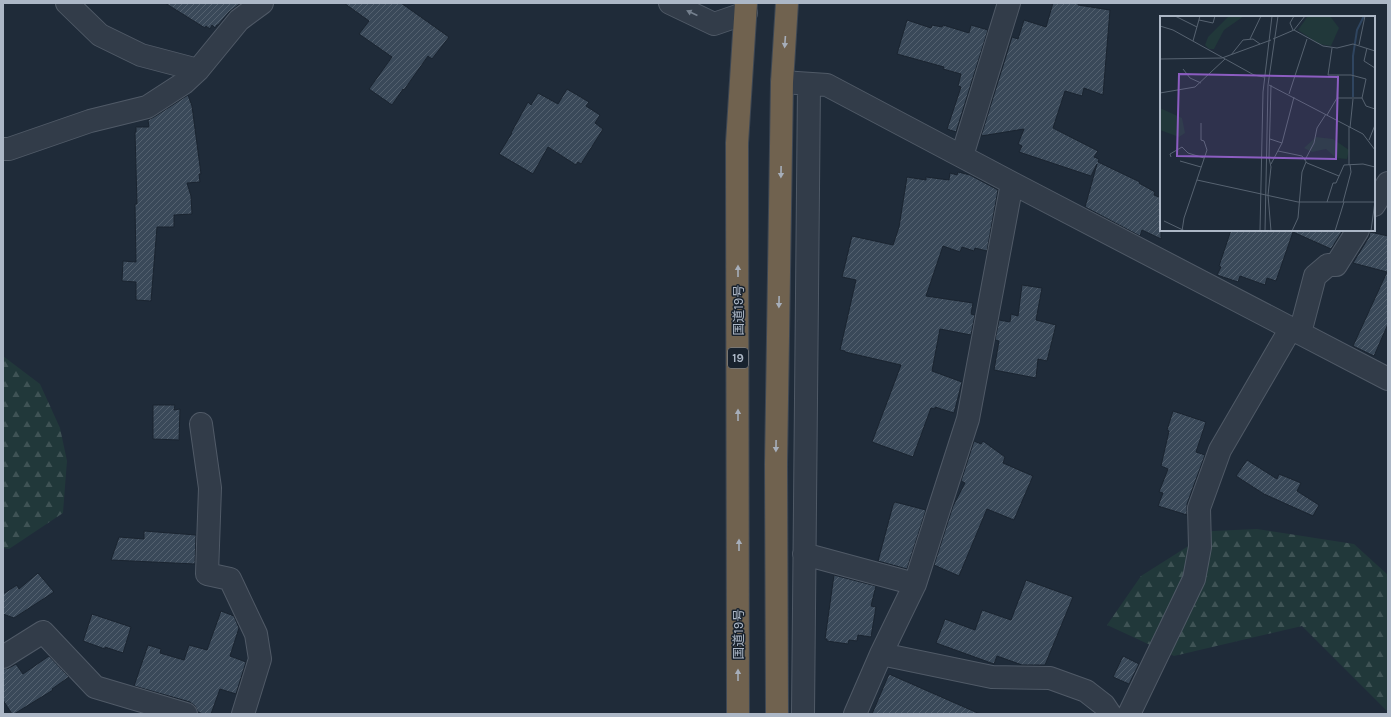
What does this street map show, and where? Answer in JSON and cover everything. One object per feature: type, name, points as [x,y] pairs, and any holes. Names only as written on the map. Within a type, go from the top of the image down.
[{"type":"highway","points":[[777,714],[776,464],[782,82],[787,3]]},
{"type":"highway","name":"国道19号","points":[[738,714],[739,460],[737,143],[746,8]]},
{"type":"street","points":[[67,3],[100,35],[141,55],[198,70]]},
{"type":"street","points":[[3,149],[9,149],[90,120],[147,108],[184,83],[198,70],[239,20],[262,3]]},
{"type":"street","points":[[670,3],[714,24],[746,8]]},
{"type":"street","points":[[962,156],[1009,3]]},
{"type":"street","points":[[782,82],[828,85],[1012,183],[1388,379]]},
{"type":"street","points":[[803,714],[809,84]]},
{"type":"street","points":[[855,714],[915,584],[968,419],[1012,183]]},
{"type":"street","points":[[1375,203],[1388,183]]},
{"type":"street","points":[[1129,714],[1194,579],[1200,548],[1199,508],[1220,450],[1296,330],[1314,276],[1328,265],[1336,265],[1357,231]]},
{"type":"street","points":[[201,424],[210,488],[207,574],[230,579],[256,634],[260,659],[243,714]]},
{"type":"street","points":[[804,554],[915,584]]},
{"type":"street","points":[[3,657],[43,632],[95,687],[186,714]]},
{"type":"street","points":[[882,654],[992,677],[1050,678],[1086,691],[1104,705],[1110,714]]},
{"type":"green space","points":[[3,356],[40,384],[60,428],[67,461],[63,513],[9,549],[3,548]]},
{"type":"green space","points":[[1257,529],[1354,544],[1388,575],[1388,711],[1302,626],[1174,656],[1107,625],[1141,576],[1212,531]]},
{"type":"building","points":[[165,3],[241,3],[229,12],[215,28],[212,25],[210,29],[206,26],[205,28]]},
{"type":"building","points":[[344,3],[401,3],[449,37],[432,59],[428,56],[392,105],[369,89],[392,57],[359,34],[369,21]]},
{"type":"building","points":[[1053,3],[1078,3],[1078,5],[1110,10],[1103,95],[1084,88],[1082,96],[1065,91],[1053,128],[1098,151],[1094,157],[1099,159],[1098,162],[1140,182],[1139,183],[1155,192],[1154,195],[1160,198],[1161,239],[1142,230],[1140,236],[1085,207],[1097,164],[1091,176],[1019,152],[1022,146],[1018,144],[1024,129],[981,136],[1012,37],[1018,39],[1024,20],[1046,27]]},
{"type":"building","points":[[907,20],[931,28],[932,25],[942,27],[943,25],[969,33],[971,25],[988,30],[956,132],[947,129],[961,87],[958,86],[961,74],[943,69],[944,67],[897,54]]},
{"type":"building","points":[[567,89],[589,102],[586,106],[600,115],[595,123],[603,129],[581,164],[578,162],[576,165],[548,147],[533,174],[499,154],[528,102],[531,105],[538,93],[558,104]]},
{"type":"building","points":[[188,95],[192,106],[201,174],[199,174],[200,182],[187,183],[191,196],[192,214],[174,215],[174,227],[157,227],[151,301],[136,300],[136,282],[122,281],[123,261],[136,262],[136,127],[149,127],[148,120]]},
{"type":"building","points":[[958,172],[970,175],[998,190],[987,251],[975,248],[974,251],[962,247],[960,252],[943,246],[926,296],[973,303],[971,314],[975,315],[971,335],[940,329],[932,371],[962,382],[954,413],[935,407],[935,409],[931,408],[913,457],[872,442],[901,365],[840,350],[856,280],[842,277],[852,236],[893,245],[899,227],[907,177],[926,180],[926,177],[949,180],[950,173],[957,175]]},
{"type":"building","points":[[1231,231],[1342,231],[1331,249],[1293,232],[1276,281],[1267,278],[1265,285],[1240,276],[1238,282],[1217,275],[1221,267],[1219,266]]},
{"type":"building","points":[[1370,232],[1388,236],[1388,324],[1374,356],[1353,346],[1387,272],[1353,263],[1369,237]]},
{"type":"building","points":[[1022,285],[1042,288],[1036,320],[1056,325],[1047,361],[1038,359],[1036,378],[994,370],[999,341],[995,340],[999,320],[1010,322],[1011,314],[1018,316]]},
{"type":"building","points":[[153,405],[175,405],[174,410],[180,409],[179,440],[153,439]]},
{"type":"building","points":[[1173,411],[1206,422],[1196,452],[1205,455],[1187,504],[1187,515],[1158,506],[1163,493],[1159,492],[1168,469],[1161,466],[1169,431],[1167,430]]},
{"type":"building","points":[[974,441],[981,444],[983,441],[1005,457],[1003,463],[1033,476],[1014,520],[987,509],[959,576],[934,565],[953,506],[965,483],[961,481]]},
{"type":"building","points":[[1247,460],[1277,479],[1279,474],[1301,483],[1297,491],[1319,505],[1313,516],[1264,494],[1236,476]]},
{"type":"building","points":[[895,502],[926,510],[907,569],[878,561]]},
{"type":"building","points":[[144,531],[196,535],[195,564],[111,560],[119,537],[144,539]]},
{"type":"building","points":[[38,573],[54,592],[14,618],[3,614],[3,594],[17,585],[19,589]]},
{"type":"building","points":[[834,575],[876,586],[871,606],[876,607],[871,637],[858,635],[857,641],[849,640],[848,644],[827,641],[827,639],[825,639]]},
{"type":"building","points":[[1026,580],[1073,597],[1045,665],[1022,665],[997,656],[994,664],[936,643],[945,619],[975,630],[982,610],[1011,620]]},
{"type":"building","points":[[221,611],[234,616],[239,628],[230,656],[246,662],[236,694],[220,689],[211,714],[203,714],[198,712],[195,706],[190,702],[134,686],[148,645],[161,649],[160,653],[184,660],[189,645],[207,650]]},
{"type":"building","points":[[92,614],[131,627],[123,653],[105,647],[105,649],[83,641]]},
{"type":"building","points":[[49,656],[69,677],[52,689],[53,690],[12,714],[3,700],[3,669],[9,668],[16,664],[23,674]]},
{"type":"building","points":[[1123,656],[1139,664],[1129,684],[1113,677]]},
{"type":"building","points":[[889,674],[980,714],[872,714]]}]
